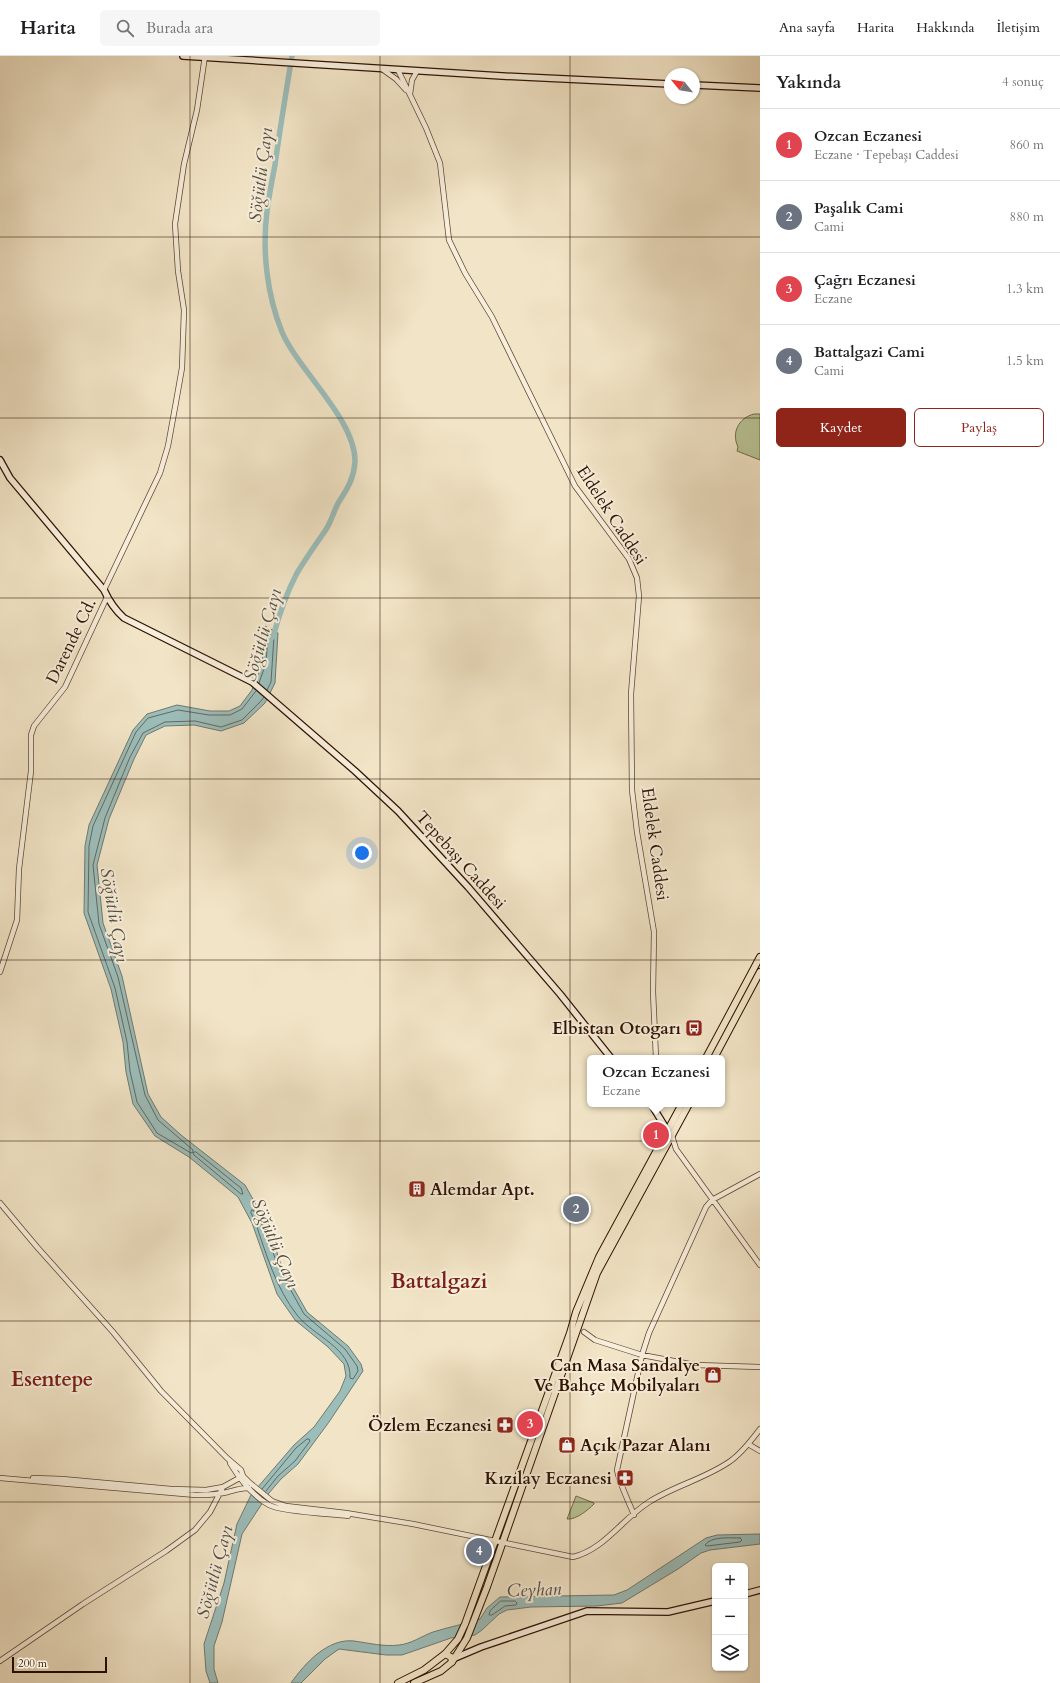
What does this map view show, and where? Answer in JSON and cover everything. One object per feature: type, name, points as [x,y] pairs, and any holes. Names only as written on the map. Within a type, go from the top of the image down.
[{"type":"main road","points":[[183,56],[304,62],[398,70],[664,84]]},
{"type":"main road","points":[[700,85],[760,88]]},
{"type":"main road","name":"Tepebaşı Caddesi","points":[[0,460],[10,478],[104,590],[107,597],[124,618],[252,682],[398,811],[468,887],[537,967],[609,1055]]},
{"type":"main road","points":[[708,1055],[760,957]]},
{"type":"main road","points":[[716,1055],[760,972]]},
{"type":"main road","points":[[656,1107],[672,1136]]},
{"type":"main road","points":[[414,1683],[434,1675],[446,1668],[454,1660],[467,1638],[474,1621],[498,1542],[576,1312],[591,1273],[680,1107]]},
{"type":"main road","points":[[398,1683],[424,1670],[442,1656],[458,1639],[498,1542],[597,1273],[687,1107]]},
{"type":"main road","points":[[748,1593],[760,1590]]},
{"type":"main road","points":[[454,1660],[481,1647],[587,1611],[668,1612],[712,1602]]},
{"type":"main road","points":[[442,1656],[450,1656],[454,1660]]},
{"type":"main road","points":[[442,1656],[440,1663],[446,1668]]},
{"type":"street","points":[[104,590],[160,473],[168,446],[182,368],[184,310],[178,271],[175,224],[184,164],[196,110],[205,57]]},
{"type":"street","points":[[382,69],[396,79],[410,95]]},
{"type":"street","name":"Eldelek Caddesi","points":[[398,70],[426,128],[440,163],[449,240],[465,273],[492,317],[575,486],[592,512],[629,559],[637,578],[639,596],[631,694],[632,790],[637,832],[654,932],[653,992],[656,1055]]},
{"type":"street","points":[[410,95],[412,80],[417,70]]},
{"type":"street","name":"Darende Cd.","points":[[0,972],[17,920],[19,869],[31,771],[31,735],[34,726],[70,678],[107,597]]},
{"type":"street","points":[[672,1136],[676,1149],[760,1265]]},
{"type":"street","points":[[634,1515],[624,1489],[619,1483],[617,1470],[642,1356],[649,1333],[706,1207],[712,1200],[760,1174]]},
{"type":"street","points":[[0,1203],[114,1334],[161,1391],[227,1458],[241,1470],[241,1476],[271,1503],[318,1513],[374,1518],[413,1524],[573,1557],[584,1555],[600,1545],[647,1503],[667,1491],[730,1462],[748,1444],[760,1429]]},
{"type":"street","points":[[584,1332],[595,1340],[642,1356],[695,1365],[760,1367]]},
{"type":"street","points":[[748,1444],[760,1451]]},
{"type":"street","points":[[0,1477],[62,1479],[171,1489],[206,1490],[223,1487],[241,1476]]},
{"type":"street","points":[[0,1477],[196,1495],[221,1493],[250,1485]]},
{"type":"street","points":[[0,1661],[83,1604],[166,1551],[195,1530],[210,1512],[223,1487]]},
{"type":"green space","points":[[754,414],[760,414],[760,460],[737,451],[738,447],[735,436],[740,422]]},
{"type":"green space","points":[[576,1496],[594,1504],[578,1516],[567,1519]]},
{"type":"water","points":[[265,626],[278,633],[275,683],[265,703],[244,723],[221,731],[194,725],[165,726],[146,735],[134,759],[109,819],[97,865],[103,923],[122,976],[148,1094],[161,1117],[181,1135],[245,1185],[269,1228],[282,1268],[307,1312],[348,1346],[361,1364],[363,1371],[329,1422],[298,1464],[281,1479],[269,1493],[242,1534],[222,1622],[214,1646],[214,1669],[218,1683],[210,1683],[206,1671],[204,1644],[224,1583],[237,1524],[251,1495],[294,1445],[314,1427],[340,1391],[346,1376],[344,1364],[328,1347],[295,1320],[277,1294],[252,1223],[238,1197],[189,1157],[155,1136],[133,1104],[126,1072],[123,1042],[111,989],[84,913],[85,846],[89,825],[133,730],[147,714],[177,705],[210,711],[229,711],[240,706],[252,690],[262,663]]},
{"type":"water","points":[[760,1534],[760,1544],[710,1550],[701,1553],[678,1569],[622,1603],[597,1606],[531,1607],[507,1610],[499,1614],[475,1635],[451,1638],[402,1655],[386,1655],[339,1649],[325,1659],[301,1683],[291,1683],[310,1660],[318,1653],[335,1643],[354,1641],[388,1646],[408,1643],[433,1632],[480,1619],[487,1608],[500,1597],[614,1595],[627,1590],[706,1538],[717,1535]]},
{"type":"waterway","name":"Söğütlü Çayı","points":[[273,637],[293,580],[327,527],[346,491],[353,473],[355,462],[353,446],[337,412],[300,362],[282,332],[269,288],[265,242],[267,211],[292,56]]},
{"type":"place","name":"Elbistan Otogarı","points":[[694,1028]]},
{"type":"place","name":"Ozcan Eczanesi","points":[[656,1135]]},
{"type":"place","name":"Alemdar Apt.","points":[[417,1189]]},
{"type":"place","name":"Paşalık Cami","points":[[576,1209]]},
{"type":"place","name":"Can Masa Sandalye Ve Bahçe Mobilyaları","points":[[713,1375]]},
{"type":"place","name":"Çağrı Eczanesi","points":[[530,1424]]},
{"type":"place","name":"Özlem Eczanesi","points":[[505,1425]]},
{"type":"place","name":"Açık Pazar Alanı","points":[[567,1445]]},
{"type":"place","name":"Kızılay Eczanesi","points":[[625,1478]]},
{"type":"place","name":"Battalgazi Cami","points":[[479,1551]]},
{"type":"district","name":"Battalgazi","points":[[439,1281]]},
{"type":"district","name":"Esentepe","points":[[52,1379]]},
{"type":"water label","name":"Ceyhan","points":[[534,1590]]}]
